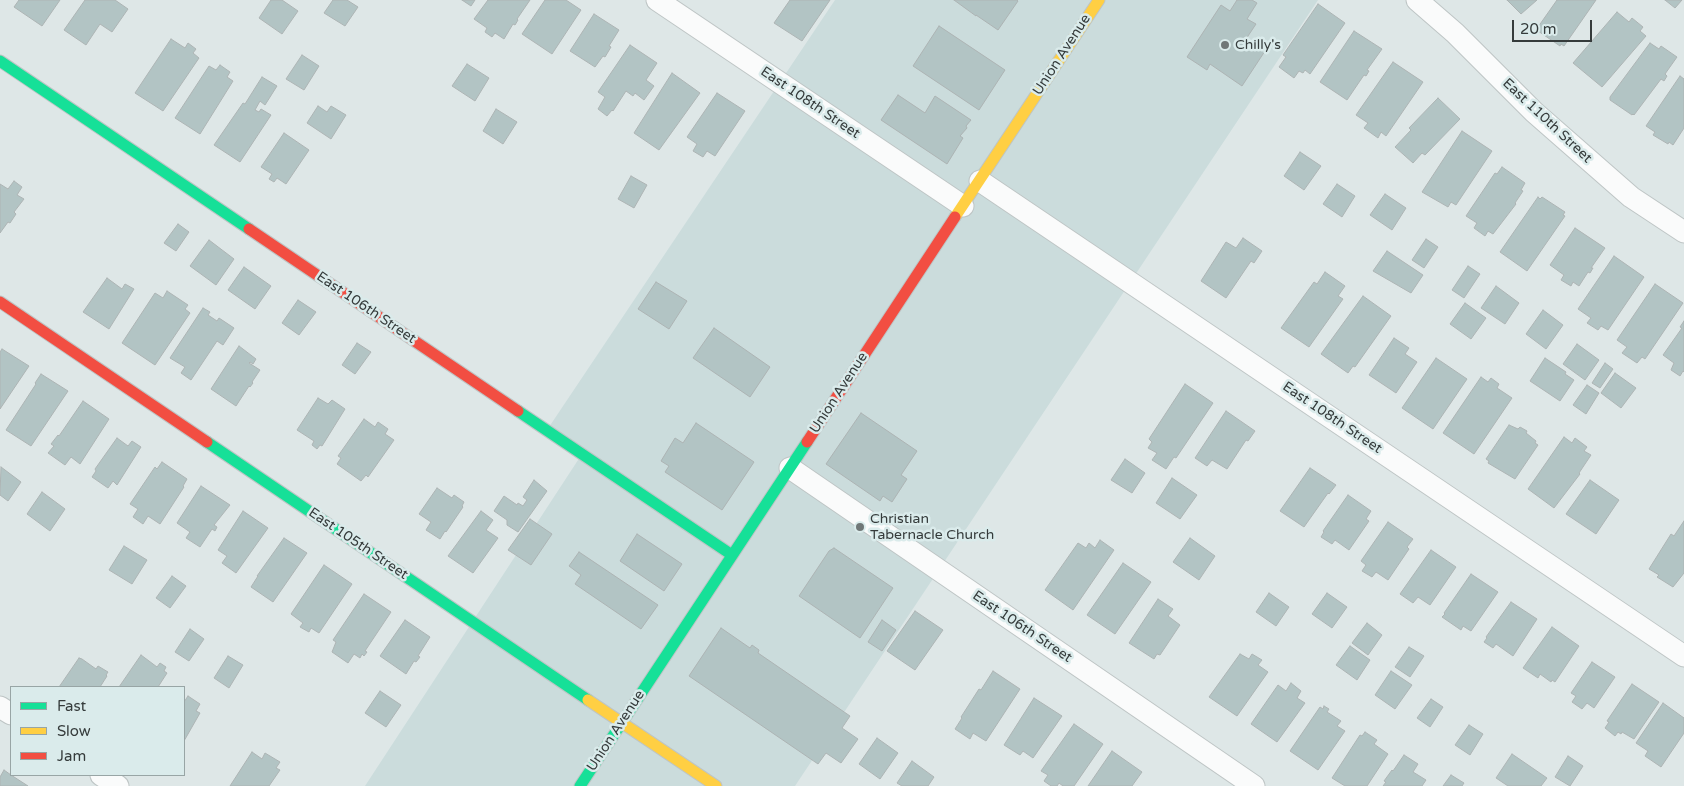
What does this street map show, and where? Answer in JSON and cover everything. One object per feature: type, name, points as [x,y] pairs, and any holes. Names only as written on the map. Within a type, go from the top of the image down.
[{"type":"street","name":"East 108th Street","points":[[657,0],[963,206]]},
{"type":"street","name":"Union Avenue","points":[[580,786],[1099,0]]},
{"type":"street","name":"East 110th Street","points":[[1417,0],[1455,33],[1534,112],[1624,190],[1684,232]]},
{"type":"street","name":"East 106th Street","points":[[0,61],[732,555]]},
{"type":"street","name":"East 108th Street","points":[[980,181],[1684,656]]},
{"type":"street","name":"East 105th Street","points":[[0,302],[716,786]]},
{"type":"street","name":"East 106th Street","points":[[790,468],[1254,786]]},
{"type":"street","points":[[103,776],[118,786]]},
{"type":"shaded area","points":[[835,0],[1318,0],[795,786],[365,786],[582,454],[547,430]]},
{"type":"building","points":[[19,0],[60,0],[42,26],[14,7]]},
{"type":"building","points":[[85,0],[115,0],[128,9],[112,32],[100,24],[86,45],[64,30]]},
{"type":"building","points":[[271,0],[282,0],[298,11],[282,34],[259,18]]},
{"type":"building","points":[[333,0],[347,0],[358,7],[345,26],[324,13]]},
{"type":"building","points":[[462,0],[475,0],[471,6]]},
{"type":"building","points":[[488,0],[530,0],[504,39],[495,33],[492,37],[485,32],[487,28],[474,19]]},
{"type":"building","points":[[545,0],[566,0],[581,10],[552,54],[522,34]]},
{"type":"building","points":[[790,0],[830,0],[802,41],[774,23]]},
{"type":"building","points":[[954,0],[1017,0],[1018,1],[998,30]]},
{"type":"building","name":"Chilly's","points":[[1237,0],[1252,0],[1257,3],[1247,19],[1256,24],[1246,39],[1265,51],[1242,86],[1210,64],[1207,70],[1187,57],[1221,5],[1230,11]]},
{"type":"building","points":[[1507,0],[1537,0],[1521,14]]},
{"type":"building","points":[[1557,0],[1596,0],[1564,46],[1561,44],[1560,46],[1538,31],[1538,27]]},
{"type":"building","points":[[1665,0],[1682,0],[1675,8]]},
{"type":"building","points":[[1318,4],[1345,23],[1310,74],[1305,70],[1303,73],[1299,71],[1294,78],[1279,67],[1286,57],[1283,55]]},
{"type":"building","points":[[1617,12],[1629,22],[1632,18],[1643,27],[1640,31],[1646,36],[1602,87],[1573,63]]},
{"type":"building","points":[[594,14],[619,30],[609,46],[611,47],[605,57],[603,56],[595,67],[570,51]]},
{"type":"building","points":[[939,26],[1005,70],[979,110],[913,66]]},
{"type":"building","points":[[1354,31],[1382,49],[1367,70],[1369,71],[1366,76],[1364,75],[1347,100],[1320,82]]},
{"type":"building","points":[[171,39],[185,48],[188,43],[196,49],[193,53],[199,58],[163,111],[135,93]]},
{"type":"building","points":[[1650,43],[1659,49],[1661,46],[1677,57],[1665,74],[1667,76],[1664,81],[1661,79],[1634,115],[1632,115],[1610,100],[1610,97]]},
{"type":"building","points":[[630,45],[657,63],[646,80],[654,86],[644,100],[635,93],[633,96],[626,91],[613,111],[607,116],[598,109],[605,97],[598,92]]},
{"type":"building","points":[[302,55],[319,66],[304,90],[286,79]]},
{"type":"building","points":[[1393,62],[1423,82],[1386,136],[1381,132],[1378,138],[1364,128],[1368,123],[1356,115]]},
{"type":"building","points":[[467,64],[489,78],[475,101],[452,86]]},
{"type":"building","points":[[220,65],[230,72],[227,77],[233,81],[200,134],[175,118],[209,66],[216,70]]},
{"type":"building","points":[[672,73],[700,93],[659,150],[634,133]]},
{"type":"building","points":[[1680,76],[1684,79],[1684,128],[1673,145],[1653,135],[1655,132],[1646,126]]},
{"type":"building","points":[[262,77],[277,86],[265,105],[260,101],[255,110],[259,112],[261,109],[271,115],[240,162],[214,145],[243,103],[245,104]]},
{"type":"building","points":[[717,93],[745,111],[715,156],[707,151],[703,157],[693,151],[697,144],[687,137]]},
{"type":"building","points":[[898,95],[925,113],[935,96],[971,120],[960,136],[963,138],[947,164],[881,120]]},
{"type":"building","points":[[1438,98],[1460,119],[1425,155],[1422,153],[1413,163],[1395,147],[1411,130],[1409,128]]},
{"type":"building","points":[[318,106],[327,112],[331,106],[346,115],[331,139],[307,123]]},
{"type":"building","points":[[496,109],[517,122],[503,144],[483,131]]},
{"type":"building","points":[[1462,131],[1492,151],[1456,205],[1451,202],[1448,207],[1422,192]]},
{"type":"building","points":[[284,133],[309,150],[286,184],[277,178],[274,182],[269,179],[272,174],[261,167]]},
{"type":"building","points":[[1300,152],[1321,166],[1304,190],[1284,176]]},
{"type":"building","points":[[1502,167],[1525,183],[1516,204],[1493,234],[1488,231],[1485,236],[1474,228],[1477,223],[1466,216],[1495,173],[1497,174]]},
{"type":"building","points":[[631,176],[647,185],[634,208],[618,199]]},
{"type":"building","points":[[14,181],[22,187],[17,195],[24,199],[14,212],[16,214],[10,223],[8,222],[0,233],[0,184],[8,189]]},
{"type":"building","points":[[1337,184],[1355,196],[1342,217],[1323,204]]},
{"type":"building","points":[[1385,194],[1406,208],[1392,230],[1370,215]]},
{"type":"building","points":[[1538,197],[1540,199],[1542,197],[1565,212],[1563,215],[1565,216],[1527,271],[1500,252]]},
{"type":"building","points":[[178,224],[189,232],[176,251],[164,243]]},
{"type":"building","points":[[1575,228],[1605,248],[1591,268],[1593,268],[1590,273],[1588,272],[1579,286],[1573,282],[1571,286],[1561,280],[1564,275],[1550,265]]},
{"type":"building","points":[[1243,238],[1262,251],[1254,263],[1251,261],[1226,298],[1201,281],[1226,242],[1236,248]]},
{"type":"building","points":[[1426,239],[1438,247],[1424,268],[1412,260]]},
{"type":"building","points":[[209,240],[234,259],[216,285],[190,266]]},
{"type":"building","points":[[1387,251],[1423,275],[1411,293],[1373,271]]},
{"type":"building","points":[[1614,256],[1644,277],[1608,330],[1601,326],[1598,330],[1587,323],[1591,318],[1578,309]]},
{"type":"building","points":[[1468,266],[1480,274],[1464,298],[1452,290]]},
{"type":"building","points":[[244,267],[271,286],[255,309],[228,290]]},
{"type":"building","points":[[1325,272],[1345,286],[1338,296],[1343,299],[1309,347],[1281,328],[1314,282],[1317,284]]},
{"type":"building","points":[[107,278],[122,289],[125,284],[134,289],[109,329],[83,312]]},
{"type":"building","points":[[656,282],[687,301],[669,329],[638,309]]},
{"type":"building","points":[[1655,284],[1683,303],[1645,359],[1642,357],[1637,363],[1622,353],[1627,347],[1617,340]]},
{"type":"building","points":[[1496,286],[1519,303],[1505,324],[1481,308]]},
{"type":"building","points":[[167,291],[188,305],[185,309],[190,313],[155,365],[122,343],[155,293],[163,298]]},
{"type":"building","points":[[1363,296],[1391,316],[1355,367],[1353,366],[1348,373],[1321,354]]},
{"type":"building","points":[[298,300],[316,312],[299,335],[282,323]]},
{"type":"building","points":[[1465,303],[1486,318],[1471,339],[1450,324]]},
{"type":"building","points":[[203,308],[210,312],[208,315],[217,321],[219,318],[234,328],[223,345],[217,341],[191,380],[181,373],[185,367],[170,358]]},
{"type":"building","points":[[1543,310],[1563,325],[1546,349],[1526,334]]},
{"type":"building","points":[[1684,321],[1684,372],[1680,376],[1671,370],[1674,363],[1663,355],[1682,328],[1680,327]]},
{"type":"building","points":[[714,328],[770,367],[750,397],[693,358]]},
{"type":"building","points":[[1394,338],[1409,348],[1405,354],[1417,362],[1396,393],[1369,375]]},
{"type":"building","points":[[357,343],[371,352],[355,374],[342,365]]},
{"type":"building","points":[[1577,344],[1599,360],[1585,380],[1563,364]]},
{"type":"building","points":[[239,346],[256,359],[253,364],[249,363],[260,370],[236,406],[211,389]]},
{"type":"building","points":[[2,349],[29,366],[0,409],[0,352]]},
{"type":"building","points":[[1436,358],[1467,379],[1433,429],[1402,408]]},
{"type":"building","points":[[1545,358],[1566,372],[1565,374],[1574,380],[1560,401],[1530,381]]},
{"type":"building","points":[[1605,363],[1613,369],[1600,388],[1592,383]]},
{"type":"building","points":[[1615,373],[1636,388],[1621,408],[1601,393]]},
{"type":"building","points":[[41,374],[68,391],[31,446],[6,430]]},
{"type":"building","points":[[1481,377],[1488,382],[1491,378],[1499,384],[1497,388],[1512,398],[1474,454],[1443,433]]},
{"type":"building","points":[[1185,384],[1213,403],[1176,458],[1174,457],[1166,469],[1152,460],[1157,453],[1148,448],[1152,442],[1149,439]]},
{"type":"building","points":[[1587,385],[1599,393],[1586,414],[1573,405]]},
{"type":"building","points":[[318,398],[328,404],[332,400],[345,409],[322,446],[320,445],[317,449],[312,445],[314,441],[297,430]]},
{"type":"building","points":[[83,401],[109,419],[80,464],[71,457],[65,465],[48,453],[54,446],[51,444],[59,436]]},
{"type":"building","points":[[1226,411],[1255,431],[1248,441],[1246,440],[1227,469],[1212,460],[1207,466],[1195,458]]},
{"type":"building","points":[[861,413],[917,451],[901,475],[907,479],[892,502],[883,496],[880,501],[826,464]]},
{"type":"building","points":[[364,419],[375,427],[378,422],[388,429],[385,434],[394,440],[368,477],[366,475],[361,481],[337,464],[341,458],[338,456]]},
{"type":"building","points":[[696,423],[754,462],[722,510],[665,472],[669,466],[661,461],[675,438],[683,443]]},
{"type":"building","points":[[1509,425],[1518,429],[1520,427],[1527,431],[1526,433],[1538,445],[1515,479],[1488,463],[1489,461],[1486,459]]},
{"type":"building","points":[[1564,437],[1572,443],[1575,438],[1587,447],[1584,451],[1591,455],[1580,474],[1554,508],[1528,489]]},
{"type":"building","points":[[117,438],[128,446],[132,441],[141,447],[117,485],[113,481],[108,488],[92,477],[96,471],[95,469]]},
{"type":"building","points":[[1125,459],[1145,473],[1132,493],[1111,480]]},
{"type":"building","points":[[162,462],[187,479],[184,487],[160,524],[148,516],[143,524],[133,517],[138,509],[130,504],[155,467],[157,469]]},
{"type":"building","points":[[1,467],[21,482],[8,501],[0,495]]},
{"type":"building","points":[[1310,468],[1336,485],[1328,493],[1304,527],[1280,511]]},
{"type":"building","points":[[1172,478],[1197,495],[1180,519],[1156,503]]},
{"type":"building","points":[[534,480],[547,491],[518,532],[507,525],[507,520],[494,511],[504,496],[517,505],[518,503],[523,506],[527,500],[523,497]]},
{"type":"building","points":[[1590,480],[1619,500],[1596,534],[1566,514]]},
{"type":"building","points":[[201,486],[230,505],[214,525],[217,527],[215,531],[212,529],[200,547],[186,538],[190,532],[177,523]]},
{"type":"building","points":[[437,488],[452,498],[454,495],[464,502],[463,507],[440,539],[426,530],[431,522],[419,514]]},
{"type":"building","points":[[42,492],[65,509],[50,531],[27,514]]},
{"type":"building","points":[[1348,495],[1371,511],[1366,519],[1369,521],[1349,550],[1335,540],[1332,544],[1321,537],[1323,531]]},
{"type":"building","points":[[243,511],[268,528],[236,573],[222,563],[227,556],[218,550]]},
{"type":"building","points":[[481,511],[493,520],[486,530],[498,538],[473,573],[448,556]]},
{"type":"building","points":[[530,519],[552,534],[531,565],[508,550]]},
{"type":"building","points":[[1684,521],[1684,573],[1673,587],[1657,577],[1659,575],[1649,569],[1671,534],[1674,536]]},
{"type":"building","points":[[1388,522],[1413,539],[1407,547],[1409,549],[1388,580],[1376,572],[1372,577],[1362,571],[1366,565],[1361,561]]},
{"type":"building","points":[[637,534],[682,564],[664,591],[620,561]]},
{"type":"building","points":[[284,538],[307,553],[273,602],[251,587]]},
{"type":"building","points":[[1190,538],[1215,556],[1199,580],[1173,562]]},
{"type":"building","points":[[1100,540],[1114,550],[1073,610],[1045,590],[1078,543],[1086,548],[1089,543],[1095,548]]},
{"type":"building","points":[[124,546],[147,560],[132,584],[109,570]]},
{"type":"building","points":[[834,548],[893,588],[860,638],[799,596],[829,551]]},
{"type":"building","points":[[1431,550],[1456,567],[1430,605],[1418,597],[1413,603],[1400,594]]},
{"type":"building","points":[[579,552],[658,605],[641,629],[575,584],[581,575],[569,566]]},
{"type":"building","points":[[1123,563],[1151,582],[1115,634],[1087,615]]},
{"type":"building","points":[[324,565],[352,584],[319,633],[311,628],[309,632],[300,627],[303,623],[291,614]]},
{"type":"building","points":[[1471,574],[1498,592],[1471,631],[1463,626],[1461,630],[1442,617]]},
{"type":"building","points":[[172,576],[186,586],[170,608],[156,598]]},
{"type":"building","points":[[1269,593],[1289,607],[1276,626],[1256,612]]},
{"type":"building","points":[[1327,593],[1347,607],[1332,628],[1312,614]]},
{"type":"building","points":[[364,594],[391,612],[365,651],[367,652],[364,656],[362,654],[360,658],[354,654],[348,663],[332,652],[336,642],[333,640]]},
{"type":"building","points":[[1158,599],[1173,609],[1168,616],[1180,625],[1160,655],[1157,654],[1154,659],[1129,643]]},
{"type":"building","points":[[1511,602],[1537,619],[1513,656],[1496,644],[1493,648],[1484,642]]},
{"type":"building","points":[[915,611],[943,630],[915,670],[887,651]]},
{"type":"building","points":[[405,620],[430,637],[418,656],[420,657],[416,662],[414,661],[406,674],[380,656]]},
{"type":"building","points":[[882,620],[896,630],[882,651],[868,642]]},
{"type":"building","points":[[1367,623],[1382,635],[1368,655],[1352,643]]},
{"type":"building","points":[[1552,627],[1579,646],[1555,682],[1552,680],[1551,682],[1540,674],[1538,678],[1523,668]]},
{"type":"building","points":[[721,628],[750,648],[752,645],[759,650],[758,653],[850,716],[842,728],[858,739],[841,763],[826,753],[818,764],[689,676]]},
{"type":"building","points":[[190,629],[204,639],[189,661],[175,652]]},
{"type":"building","points":[[1350,646],[1370,660],[1357,680],[1336,665]]},
{"type":"building","points":[[1409,647],[1424,656],[1410,677],[1395,667]]},
{"type":"building","points":[[1240,654],[1249,659],[1252,654],[1262,660],[1258,665],[1268,672],[1237,716],[1209,697]]},
{"type":"building","points":[[141,655],[157,667],[160,663],[166,667],[164,671],[167,673],[159,686],[120,686]]},
{"type":"building","points":[[228,656],[243,665],[229,688],[214,678]]},
{"type":"building","points":[[79,658],[96,669],[98,666],[108,672],[101,686],[60,686]]},
{"type":"building","points":[[1592,662],[1615,677],[1594,708],[1587,703],[1582,709],[1572,702],[1576,696],[1571,693]]},
{"type":"building","points":[[993,671],[1020,689],[986,741],[973,733],[970,739],[955,729],[979,689],[981,690]]},
{"type":"building","points":[[1391,671],[1412,685],[1395,709],[1375,695]]},
{"type":"building","points":[[1291,683],[1301,691],[1297,698],[1305,703],[1277,742],[1251,724],[1278,685],[1286,691]]},
{"type":"building","points":[[1632,684],[1659,702],[1634,739],[1622,732],[1621,734],[1618,732],[1615,736],[1605,728],[1609,722],[1607,721]]},
{"type":"building","points":[[380,691],[401,705],[386,727],[365,713]]},
{"type":"building","points":[[188,696],[200,704],[196,711],[200,713],[185,739],[185,700]]},
{"type":"building","points":[[1034,698],[1062,716],[1033,758],[1023,751],[1020,755],[1004,745]]},
{"type":"building","points":[[1431,699],[1443,707],[1430,727],[1417,718]]},
{"type":"building","points":[[1663,703],[1684,718],[1684,733],[1661,767],[1645,756],[1648,751],[1636,743]]},
{"type":"building","points":[[1324,706],[1329,709],[1327,712],[1341,721],[1337,726],[1345,731],[1318,770],[1290,751],[1320,707],[1323,709]]},
{"type":"building","points":[[1074,724],[1103,744],[1074,786],[1063,786],[1059,783],[1057,786],[1051,786],[1044,781],[1048,775],[1041,771]]},
{"type":"building","points":[[1469,725],[1483,734],[1470,755],[1455,745]]},
{"type":"building","points":[[1365,732],[1377,740],[1374,744],[1388,754],[1367,786],[1345,786],[1332,778],[1360,735],[1362,736]]},
{"type":"building","points":[[877,738],[898,753],[880,779],[859,764]]},
{"type":"building","points":[[1112,751],[1142,772],[1132,786],[1088,786]]},
{"type":"building","points":[[252,752],[262,759],[265,753],[280,762],[276,768],[280,770],[269,786],[230,786]]},
{"type":"building","points":[[1512,754],[1547,778],[1541,786],[1508,786],[1496,778]]},
{"type":"building","points":[[1404,755],[1418,764],[1413,772],[1426,780],[1422,786],[1383,786],[1386,782],[1384,781]]},
{"type":"building","points":[[1568,756],[1583,766],[1570,786],[1555,777]]},
{"type":"building","points":[[912,761],[934,777],[928,786],[902,786],[897,783]]},
{"type":"building","points":[[4,770],[10,776],[28,786],[0,786],[0,777]]},
{"type":"building","points":[[1451,775],[1464,783],[1462,786],[1443,786]]},
{"type":"traffic: fast","points":[[0,61],[249,229]]},
{"type":"traffic: fast","points":[[518,411],[732,555]]},
{"type":"traffic: fast","points":[[207,442],[588,700]]},
{"type":"traffic: fast","points":[[580,786],[807,442]]},
{"type":"traffic: slow","points":[[955,217],[1099,0]]},
{"type":"traffic: slow","points":[[588,700],[716,786]]},
{"type":"traffic: jam","points":[[807,442],[955,217]]},
{"type":"traffic: jam","points":[[249,229],[518,411]]},
{"type":"traffic: jam","points":[[0,302],[207,442]]},
{"type":"place","name":"Chilly's","points":[[1225,45]]},
{"type":"place","name":"Christian Tabernacle Church","points":[[860,527]]}]
